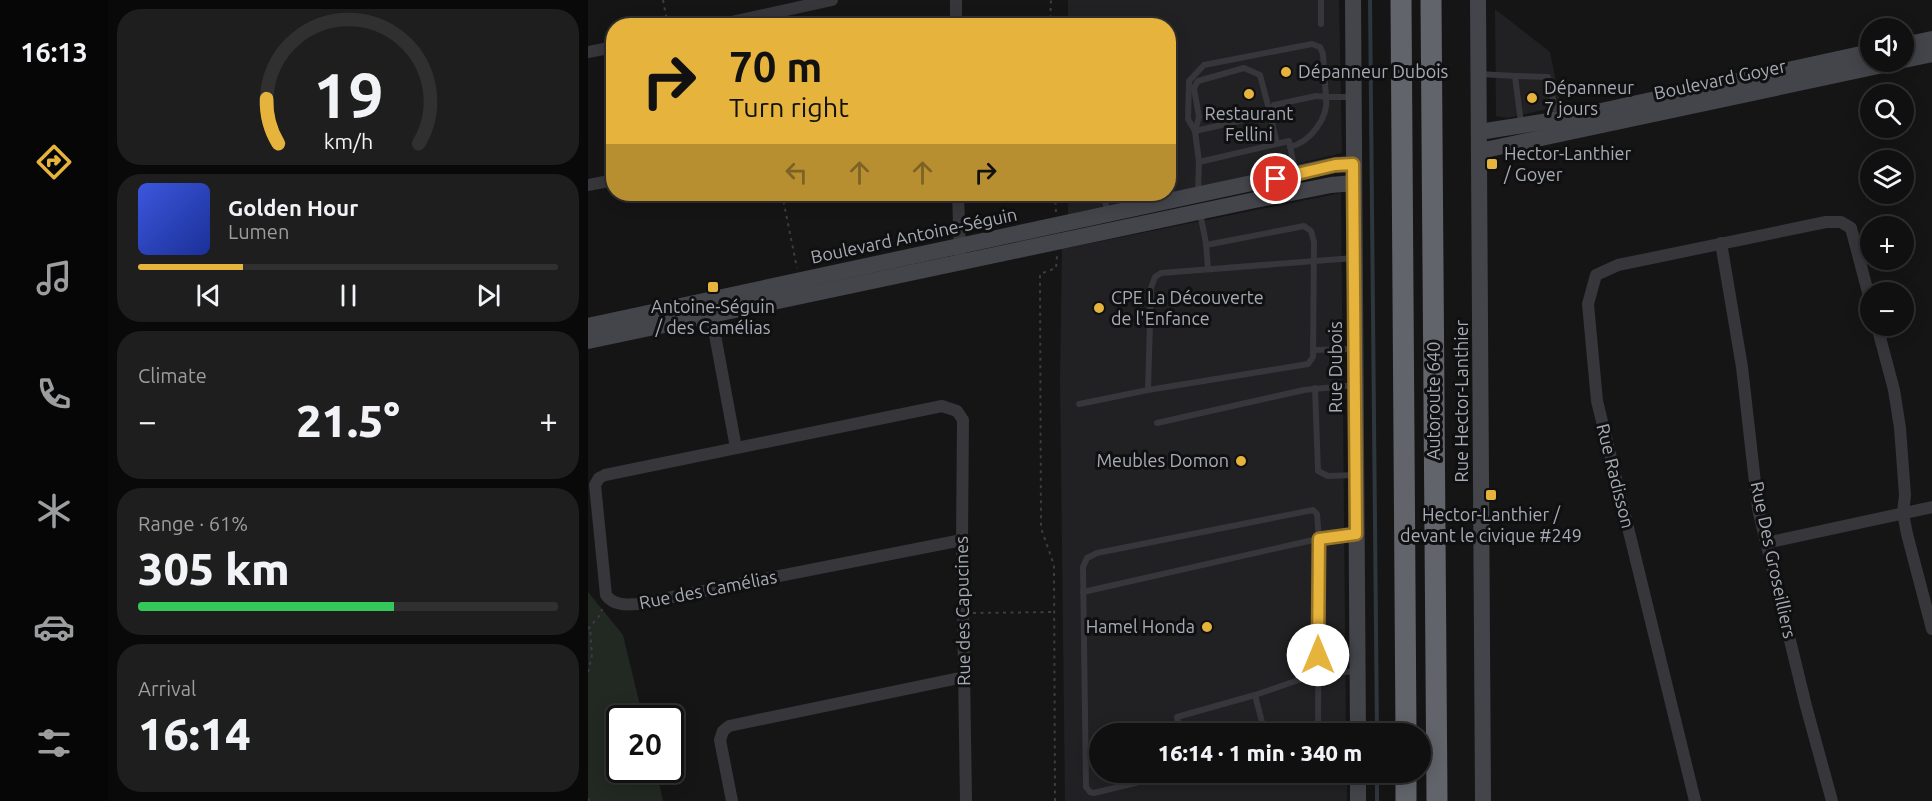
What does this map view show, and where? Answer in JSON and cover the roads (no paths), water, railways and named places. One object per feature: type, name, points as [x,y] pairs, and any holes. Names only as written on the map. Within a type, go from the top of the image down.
[{"type":"highway","name":"Autoroute 640","points":[[1401,0],[1406,723]]},
{"type":"highway","name":"Autoroute 640","points":[[1431,0],[1437,801]]},
{"type":"highway","points":[[1406,783],[1406,801]]},
{"type":"street","points":[[750,18],[832,0]]},
{"type":"street","points":[[956,0],[956,18]]},
{"type":"street","name":"Rue Dubois","points":[[1353,0],[1358,723]]},
{"type":"street","name":"Rue Hector-Lanthier","points":[[1478,0],[1483,801]]},
{"type":"street","points":[[1914,43],[1932,39]]},
{"type":"street","points":[[588,52],[606,48]]},
{"type":"street","name":"Boulevard Goyer","points":[[1479,132],[1574,117],[1860,54]]},
{"type":"street","points":[[1914,58],[1932,54]]},
{"type":"street","name":"Boulevard Goyer","points":[[1480,151],[1860,70]]},
{"type":"street","name":"Boulevard Antoine-Séguin","points":[[1199,204],[1295,175],[1335,165],[1353,164]]},
{"type":"street","points":[[588,185],[606,182]]},
{"type":"street","name":"Boulevard Antoine-Séguin","points":[[588,341],[710,308],[1199,204],[1354,183]]},
{"type":"street","points":[[958,201],[960,255]]},
{"type":"street","points":[[1721,243],[1826,222],[1847,224],[1851,228],[1865,282]]},
{"type":"street","name":"Rue Des Groseilliers","points":[[1721,243],[1742,367],[1758,509],[1806,706],[1832,801]]},
{"type":"street","name":"Rue Radisson","points":[[1695,801],[1597,400],[1588,304],[1596,275],[1618,265],[1721,243]]},
{"type":"street","points":[[710,308],[736,448]]},
{"type":"street","name":"Boulevard Antoine-Séguin","points":[[588,326],[710,308]]},
{"type":"street","points":[[1880,336],[1897,409],[1905,495],[1903,513],[1932,629]]},
{"type":"street","name":"Rue des Capucines","points":[[736,448],[942,406],[957,411],[963,420],[962,540],[966,801]]},
{"type":"street","name":"Rue des Camélias","points":[[736,448],[599,478],[595,489],[606,591],[611,601],[619,604],[637,604],[962,540]]},
{"type":"street","points":[[1766,543],[1932,507]]},
{"type":"street","points":[[732,801],[720,740],[723,731],[729,726],[964,676]]},
{"type":"street","points":[[1358,783],[1358,801]]},
{"type":"lane","points":[[1321,0],[1321,24]]},
{"type":"lane","points":[[1208,269],[1199,204],[1199,162],[1195,131],[1188,119],[1189,81],[1204,65],[1312,44],[1320,47],[1323,54],[1327,107],[1323,117],[1304,142],[1290,147]]},
{"type":"lane","points":[[1195,131],[1199,117],[1194,88],[1198,81],[1244,69],[1260,75],[1277,144]]},
{"type":"lane","points":[[1479,74],[1548,77],[1557,118]]},
{"type":"lane","points":[[1515,76],[1521,126]]},
{"type":"lane","points":[[1270,114],[1274,105],[1316,96],[1353,97]]},
{"type":"lane","points":[[1195,131],[1270,114]]},
{"type":"lane","points":[[1199,162],[1289,141],[1295,175]]},
{"type":"lane","points":[[1105,201],[1108,223]]},
{"type":"lane","points":[[1079,404],[1148,390],[1303,367],[1308,364],[1313,357],[1314,261],[1311,231],[1304,226],[1206,244]]},
{"type":"lane","points":[[1148,390],[1151,288],[1155,277],[1161,273],[1354,258]]},
{"type":"lane","points":[[1313,350],[1355,349]]},
{"type":"lane","points":[[1157,423],[1315,388],[1355,385]]},
{"type":"lane","points":[[1315,388],[1318,471],[1328,476],[1356,475]]},
{"type":"lane","points":[[1135,783],[1094,793],[1086,787],[1084,562],[1090,555],[1096,553],[1313,510],[1317,514],[1319,539],[1318,723]]},
{"type":"lane","points":[[1083,592],[1319,539],[1356,534]]},
{"type":"lane","points":[[1178,723],[1177,717],[1318,674],[1357,671]]},
{"type":"lane","points":[[1255,695],[1262,723]]},
{"type":"waterway","points":[[1370,0],[1377,723]]},
{"type":"waterway","points":[[1377,783],[1377,801]]},
{"type":"place","name":"Dépanneur Dubois","points":[[1286,72]]},
{"type":"place","name":"Restaurant Fellini","points":[[1249,94]]},
{"type":"place","name":"Dépanneur 7 jours","points":[[1532,98]]},
{"type":"place","name":"Hector-Lanthier / Goyer","points":[[1492,164]]},
{"type":"place","name":"Antoine-Séguin / des Camélias","points":[[713,287]]},
{"type":"place","name":"CPE La Découverte de l'Enfance","points":[[1099,308]]},
{"type":"place","name":"Meubles Domon","points":[[1241,461]]},
{"type":"place","name":"Hector-Lanthier / devant le civique #249","points":[[1491,495]]},
{"type":"place","name":"Hamel Honda","points":[[1207,627]]}]
